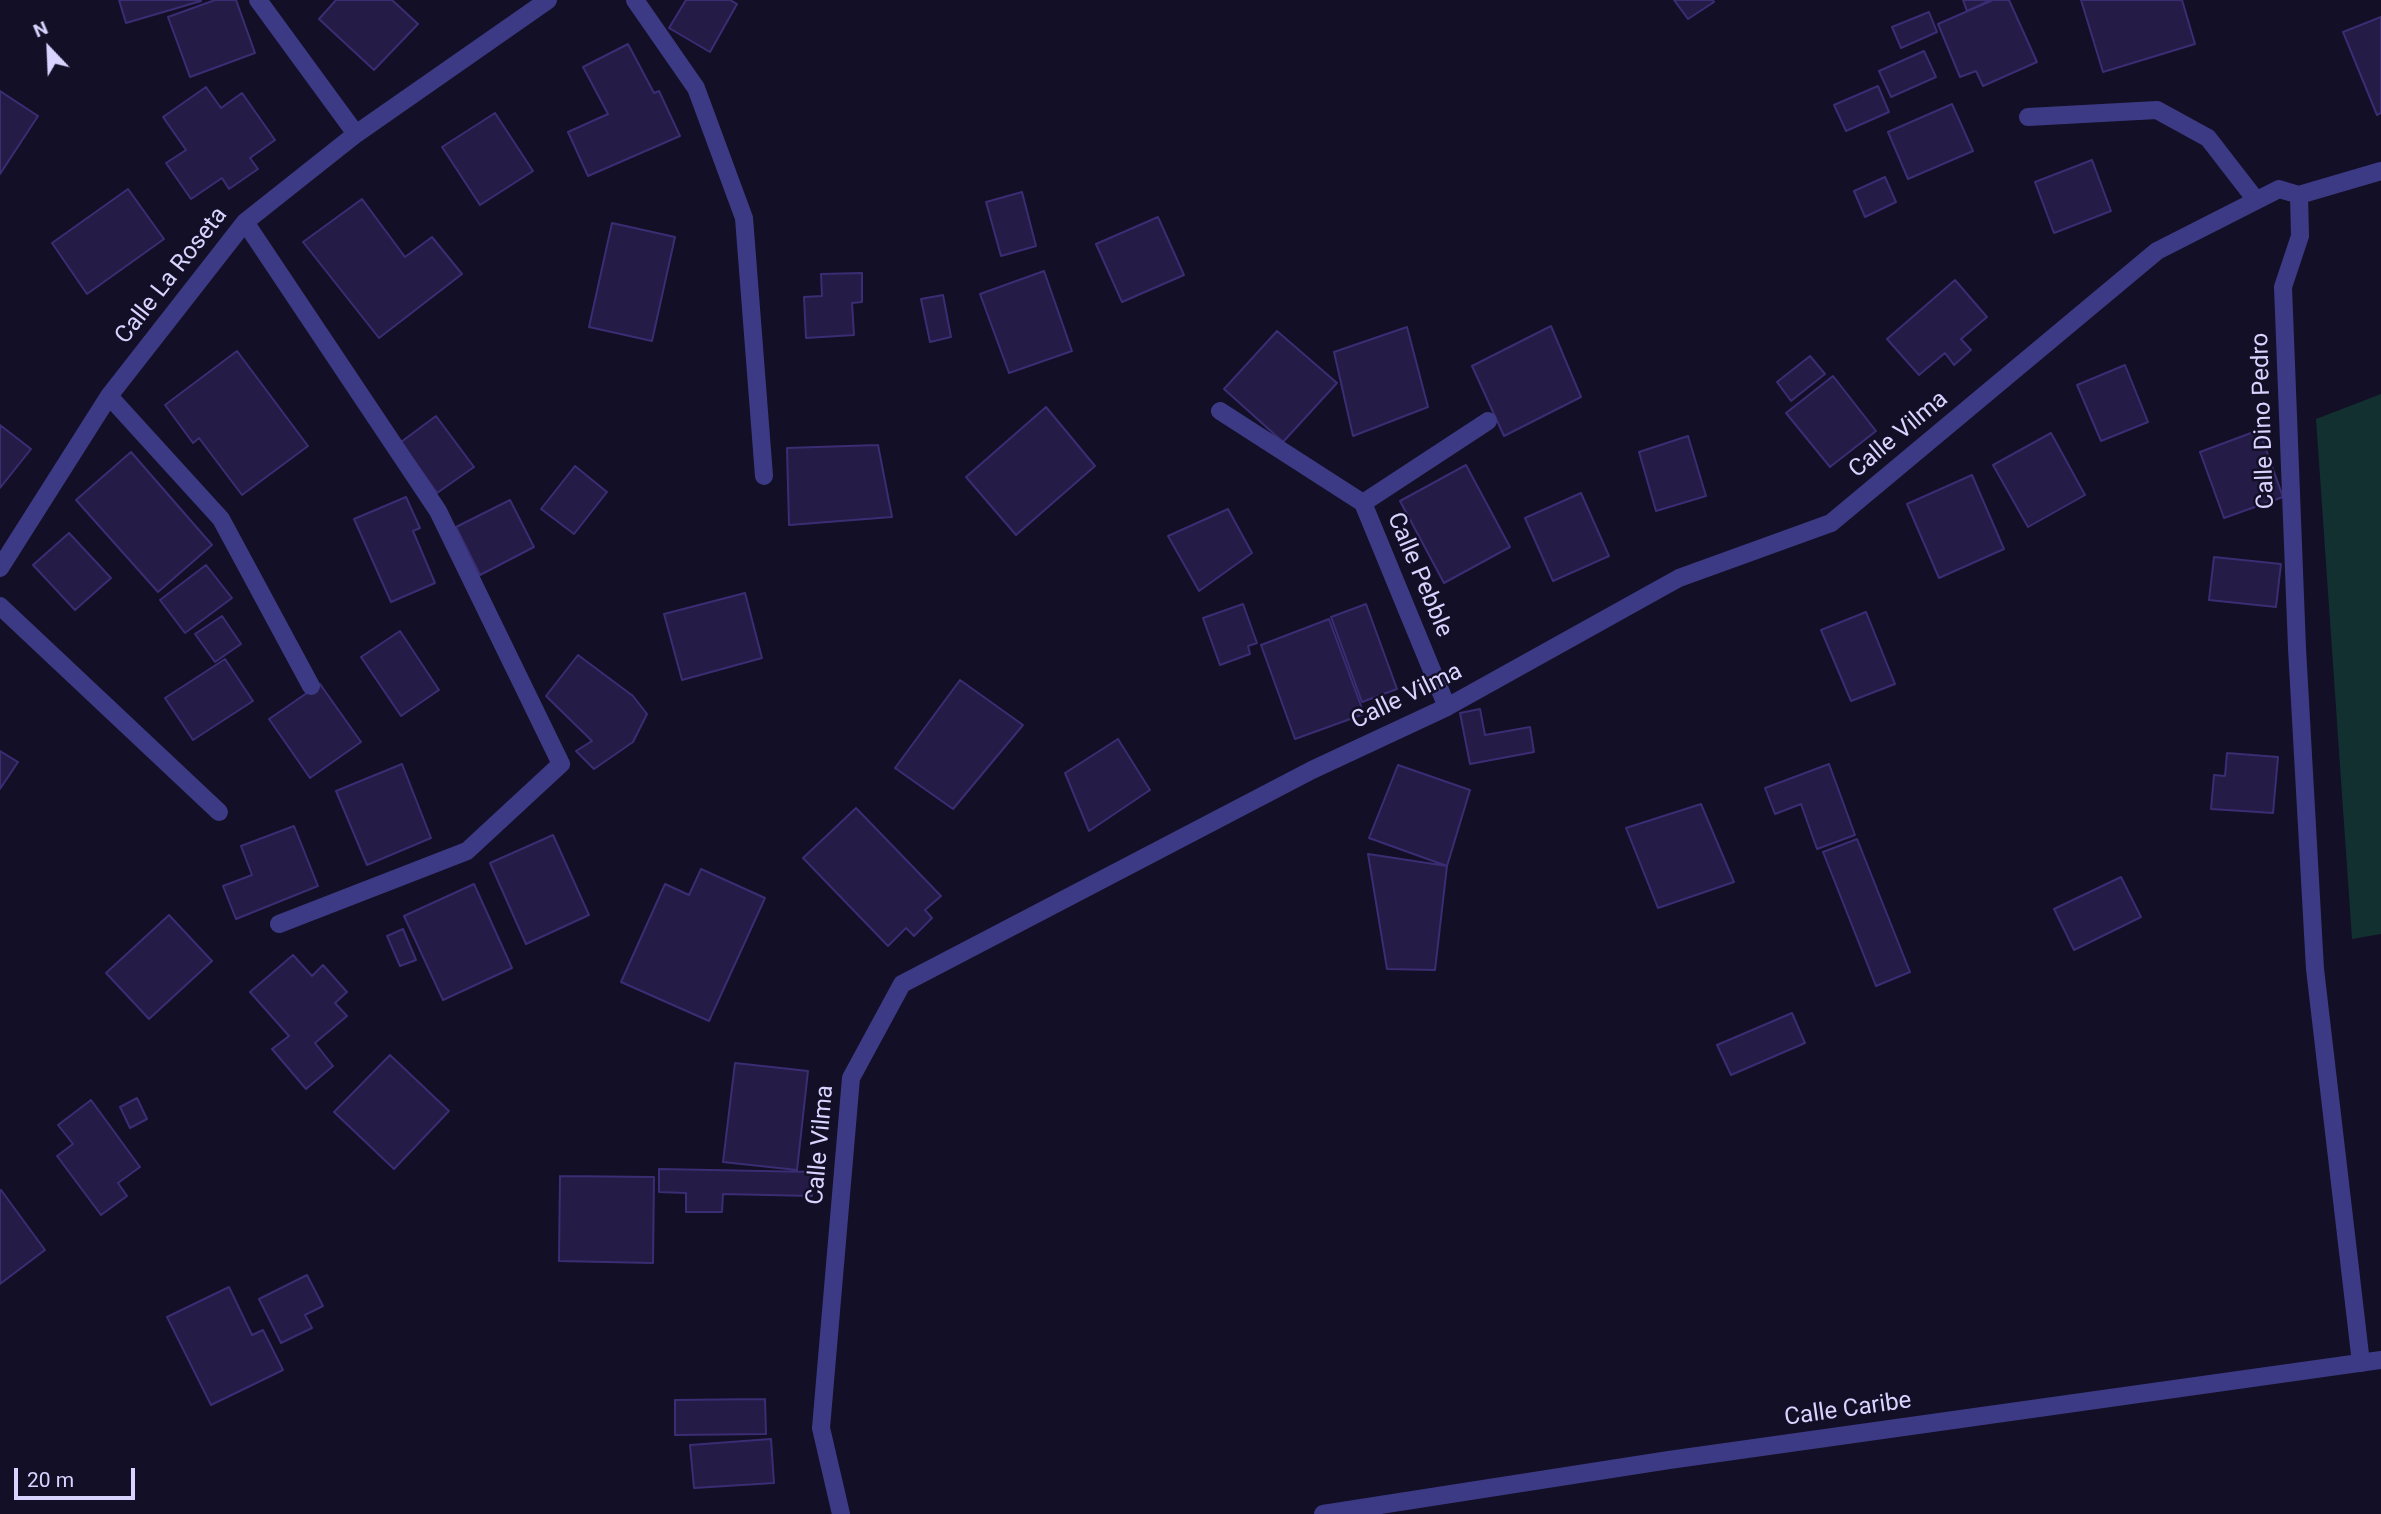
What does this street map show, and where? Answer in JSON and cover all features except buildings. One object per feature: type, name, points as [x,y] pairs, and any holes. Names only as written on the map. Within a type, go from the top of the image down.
[{"type":"street","points":[[258,0],[356,134]]},
{"type":"street","name":"Calle La Roseta","points":[[0,568],[109,396],[245,222],[356,134],[548,0]]},
{"type":"street","points":[[635,0],[696,88],[744,218],[764,477]]},
{"type":"street","points":[[2028,117],[2157,110],[2208,138],[2256,200]]},
{"type":"street","name":"Calle Vilma","points":[[841,1514],[821,1428],[851,1078],[902,984],[1312,770],[1447,707],[1679,578],[1831,523],[2157,251],[2279,188],[2299,195],[2381,171]]},
{"type":"street","name":"Calle Dino Pedro","points":[[2299,195],[2300,236],[2283,287],[2297,648],[2315,968],[2361,1363]]},
{"type":"street","points":[[245,222],[438,511],[561,764],[467,850],[279,925]]},
{"type":"street","points":[[109,396],[222,519],[311,686]]},
{"type":"street","name":"Calle Pebble","points":[[1220,411],[1363,503],[1447,707]]},
{"type":"street","points":[[1363,503],[1488,421]]},
{"type":"street","points":[[0,606],[219,812]]},
{"type":"street","name":"Calle Caribe","points":[[1323,1514],[1362,1511],[1655,1462],[2381,1360]]},
{"type":"green space","points":[[2381,394],[2381,934],[2352,939],[2316,419]]}]
